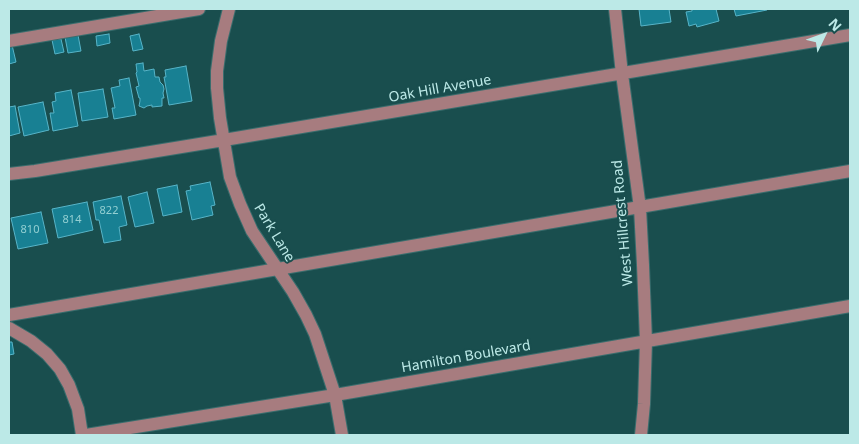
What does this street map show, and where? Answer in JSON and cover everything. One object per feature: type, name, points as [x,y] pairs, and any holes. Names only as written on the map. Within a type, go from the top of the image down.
[{"type":"street","points":[[9,41],[200,9]]},
{"type":"street","name":"Park Lane","points":[[229,9],[221,41],[217,88],[230,177],[252,231],[302,307],[315,334],[335,395],[342,435]]},
{"type":"street","name":"West Hillcrest Road","points":[[615,9],[640,208],[646,341],[644,404],[640,435]]},
{"type":"street","name":"Oak Hill Avenue","points":[[9,174],[622,74],[850,34]]},
{"type":"street","name":"Oak Hill Avenue","points":[[9,178],[35,171]]},
{"type":"street","points":[[9,315],[850,171]]},
{"type":"street","name":"Hamilton Boulevard","points":[[86,435],[120,432],[850,306]]},
{"type":"street","points":[[9,328],[31,341],[47,354],[60,369],[69,385],[78,409],[82,435]]},
{"type":"building","points":[[639,9],[669,9],[671,22],[641,26]]},
{"type":"building","points":[[692,9],[716,9],[719,21],[697,27],[696,24],[689,26],[686,12],[692,11]]},
{"type":"building","points":[[734,9],[767,9],[767,10],[736,16]]},
{"type":"building","points":[[109,34],[110,43],[97,46],[96,36]]},
{"type":"building","points":[[139,34],[143,49],[133,51],[130,36]]},
{"type":"building","points":[[78,35],[81,51],[68,53],[65,37]]},
{"type":"building","points":[[61,39],[64,52],[55,54],[52,40]]},
{"type":"building","points":[[12,45],[16,62],[9,64],[9,46]]},
{"type":"building","points":[[143,63],[144,71],[154,69],[155,77],[159,77],[163,85],[164,98],[162,98],[162,106],[152,107],[152,105],[144,108],[139,106],[140,98],[136,87],[139,86],[136,64]]},
{"type":"building","points":[[186,66],[192,101],[169,105],[164,77],[166,77],[165,70]]},
{"type":"building","points":[[129,78],[136,115],[114,119],[112,108],[115,108],[111,88],[120,86],[119,80]]},
{"type":"building","points":[[103,89],[108,117],[82,121],[78,93]]},
{"type":"building","points":[[71,90],[78,126],[53,131],[50,113],[54,113],[52,102],[56,101],[55,93]]},
{"type":"building","points":[[43,102],[49,130],[24,136],[18,107]]},
{"type":"building","points":[[15,106],[20,133],[9,136],[9,107]]},
{"type":"building","points":[[210,182],[215,205],[211,206],[213,215],[192,220],[186,191],[191,190],[190,186]]},
{"type":"building","points":[[177,185],[182,212],[163,216],[157,189]]},
{"type":"building","points":[[147,192],[154,223],[135,227],[128,197]]},
{"type":"building","points":[[121,196],[127,225],[119,227],[121,240],[104,243],[99,220],[96,220],[93,202]]},
{"type":"building","points":[[87,202],[93,230],[58,238],[52,209]]},
{"type":"building","points":[[41,212],[48,243],[18,249],[11,218]]},
{"type":"building","points":[[9,342],[12,342],[14,354],[9,355]]}]
